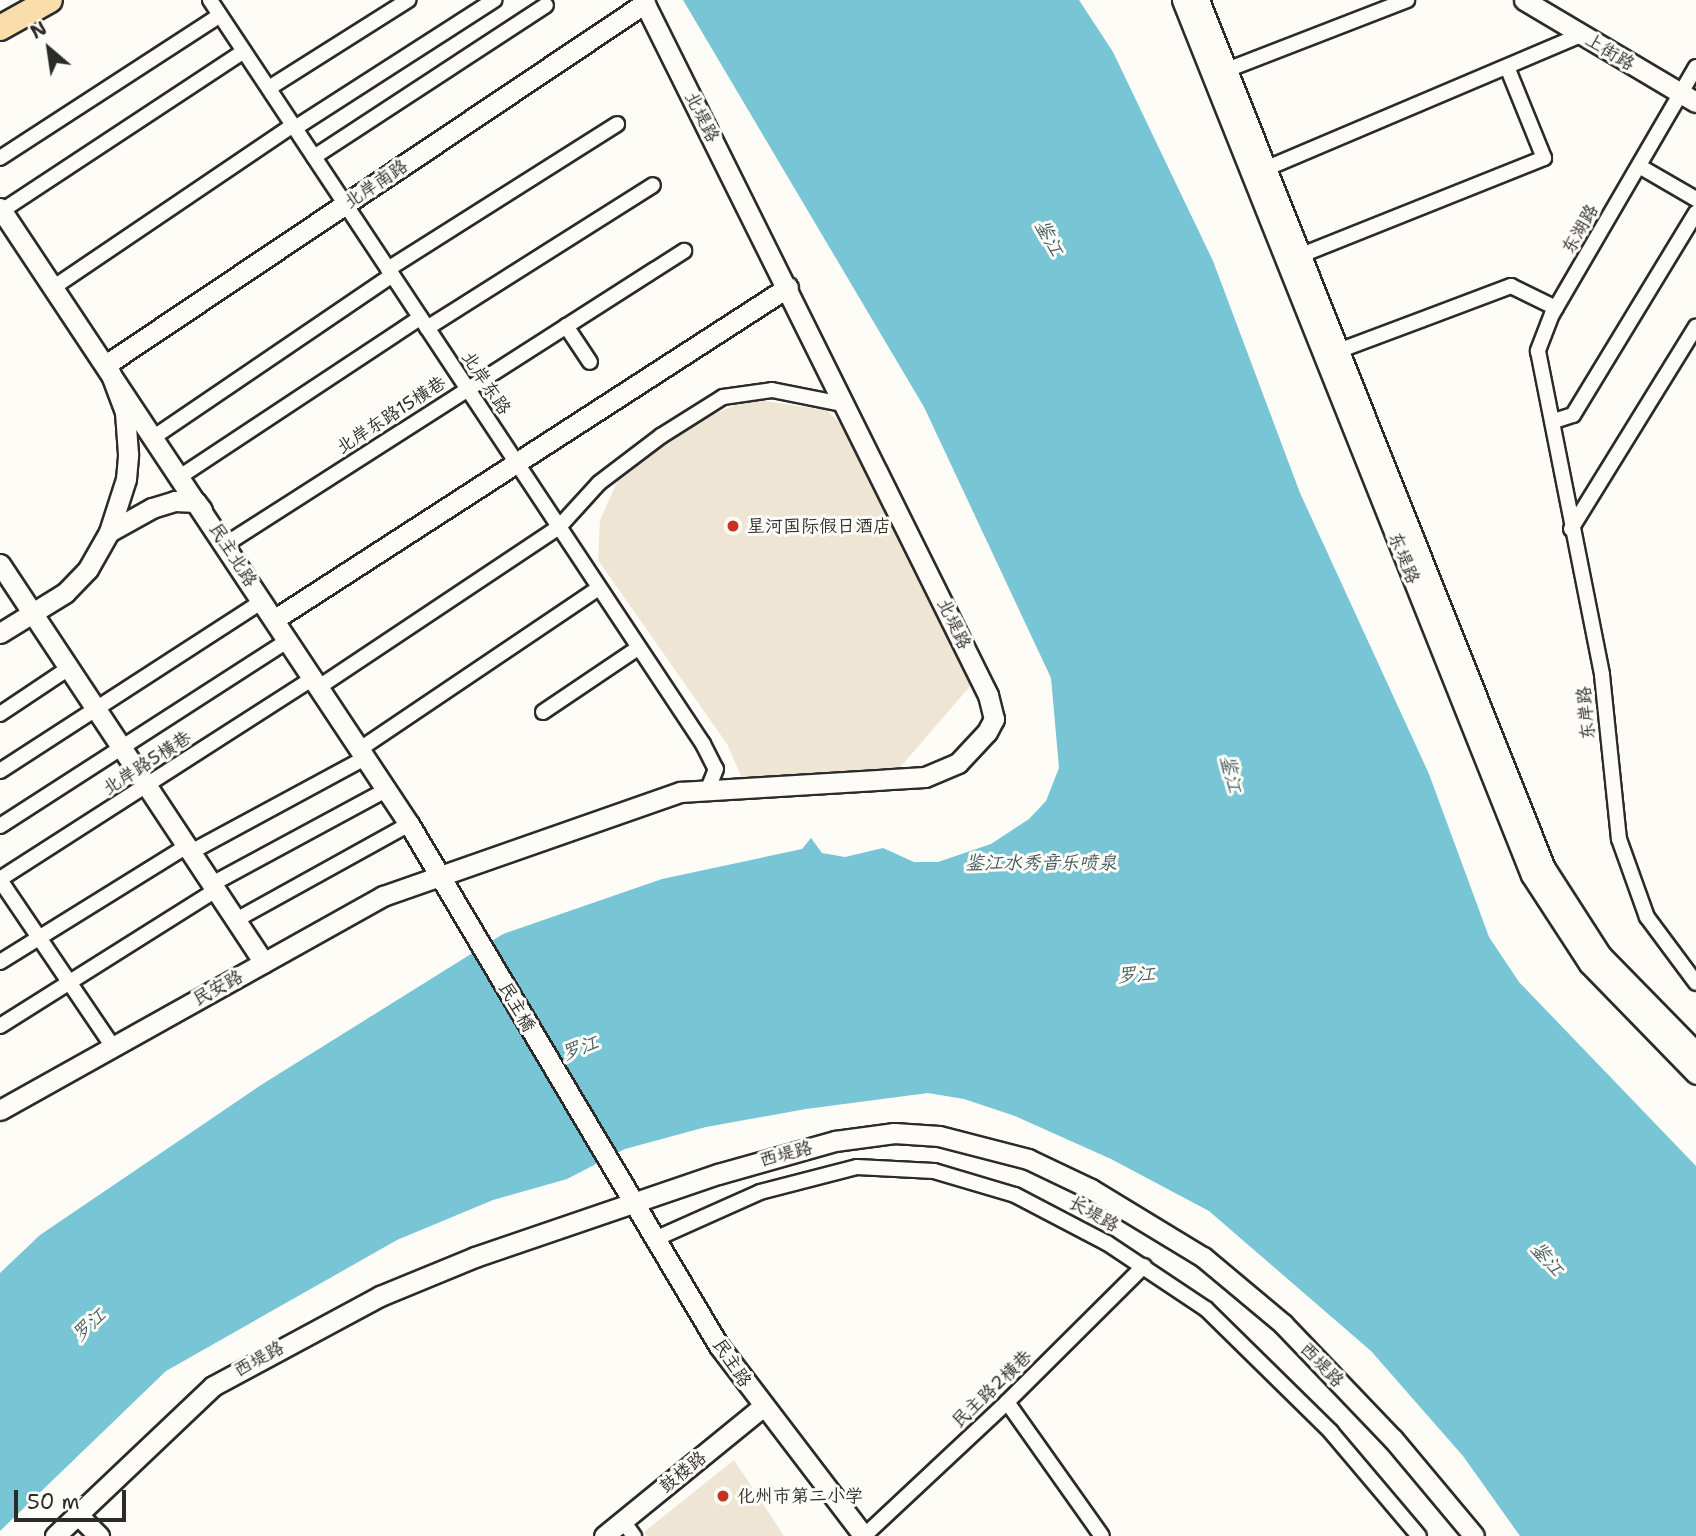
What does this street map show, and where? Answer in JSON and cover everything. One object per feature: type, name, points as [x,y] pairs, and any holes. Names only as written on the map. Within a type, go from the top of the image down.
[{"type":"highway","points":[[0,28],[50,0]]},
{"type":"main road","name":"东堤路","points":[[1182,0],[1265,169],[1545,868],[1594,945],[1696,1052]]},
{"type":"main road","name":"东堤路","points":[[1199,0],[1219,73],[1531,875],[1589,964],[1696,1074]]},
{"type":"main road","name":"上街路","points":[[1524,0],[1688,98]]},
{"type":"main road","name":"北岸南路","points":[[107,364],[644,2]]},
{"type":"main road","name":"北堤路","points":[[442,879],[633,805],[708,789],[738,790],[925,777],[958,762],[994,719],[982,683],[868,446],[842,404],[788,287],[644,2]]},
{"type":"main road","name":"民主北路","points":[[1,210],[107,364],[289,640],[409,824],[459,908]]},
{"type":"main road","points":[[275,619],[788,287]]},
{"type":"main road","points":[[0,633],[33,614],[88,569],[109,532],[126,480],[128,454],[125,412],[107,364]]},
{"type":"main road","points":[[109,532],[152,508],[175,501],[196,502],[211,522]]},
{"type":"main road","points":[[0,564],[264,963]]},
{"type":"main road","name":"民安路","points":[[0,1110],[383,896],[442,879]]},
{"type":"main road","name":"民主橋","points":[[459,908],[617,1179]]},
{"type":"main road","name":"西堤路","points":[[55,1536],[213,1386],[266,1354],[426,1276],[632,1204],[796,1151],[873,1135],[939,1136],[1028,1159],[1149,1222],[1248,1290],[1393,1439],[1474,1536]]},
{"type":"main road","name":"民主路","points":[[617,1179],[719,1346],[762,1407],[863,1536]]},
{"type":"main road","name":"鼓楼路","points":[[604,1536],[628,1528],[762,1407]]},
{"type":"main road","points":[[78,1514],[99,1536]]},
{"type":"street","name":"北岸东路","points":[[210,0],[716,769],[738,790]]},
{"type":"street","points":[[269,88],[408,0]]},
{"type":"street","points":[[54,287],[294,127],[494,0]]},
{"type":"street","points":[[1219,73],[1407,0]]},
{"type":"street","points":[[314,158],[545,5]]},
{"type":"street","points":[[0,158],[220,15]]},
{"type":"street","points":[[1265,169],[1581,35]]},
{"type":"street","points":[[1,210],[244,51]]},
{"type":"street","points":[[1299,256],[1544,158],[1507,67]]},
{"type":"street","name":"东湖路","points":[[1554,421],[1538,351],[1556,308],[1639,166],[1688,98],[1696,67]]},
{"type":"street","points":[[154,436],[390,272],[617,124]]},
{"type":"street","points":[[1639,166],[1696,199]]},
{"type":"street","points":[[181,476],[424,323],[653,185]]},
{"type":"street","points":[[1554,421],[1573,415],[1696,214]]},
{"type":"street","name":"北岸东路15横巷","points":[[226,544],[684,251]]},
{"type":"street","points":[[1338,351],[1511,286],[1556,308]]},
{"type":"street","points":[[566,326],[590,362]]},
{"type":"street","points":[[1571,529],[1696,327]]},
{"type":"street","name":"北岸路5橫巷","points":[[0,880],[316,683],[559,527],[609,475],[661,436],[723,397],[772,390],[842,404]]},
{"type":"street","name":"东岸路","points":[[1554,421],[1571,529],[1602,675],[1613,805],[1629,875],[1656,934],[1694,978]]},
{"type":"street","points":[[0,962],[189,849],[363,753],[599,588]]},
{"type":"street","points":[[0,771],[263,601]]},
{"type":"street","points":[[0,826],[289,640]]},
{"type":"street","points":[[543,712],[638,648]]},
{"type":"street","points":[[0,714],[69,668]]},
{"type":"street","points":[[708,789],[716,769]]},
{"type":"street","points":[[0,1026],[214,887],[386,790]]},
{"type":"street","points":[[236,920],[409,824]]},
{"type":"street","points":[[0,880],[113,1047]]},
{"type":"street","name":"长堤路","points":[[655,1239],[700,1216],[795,1180],[831,1171],[886,1166],[933,1171],[1004,1191],[1144,1266],[1206,1308],[1331,1432],[1419,1536]]},
{"type":"street","name":"民主路2横巷","points":[[863,1536],[1007,1402],[1144,1266]]},
{"type":"street","points":[[1007,1402],[1102,1536]]},
{"type":"shaded area","points":[[749,399],[827,410],[862,446],[971,685],[897,771],[742,778],[727,744],[598,560],[600,520],[620,476],[689,425]]},
{"type":"shaded area","name":"化州市第二小学","points":[[734,1460],[784,1536],[646,1536],[644,1532]]},
{"type":"water","points":[[683,0],[1079,0],[1113,52],[1213,261],[1300,493],[1429,774],[1489,937],[1519,982],[1696,1166],[1696,1536],[1520,1536],[1463,1456],[1371,1351],[1209,1211],[1111,1159],[1015,1116],[964,1099],[928,1093],[806,1109],[706,1127],[625,1149],[567,1179],[493,1200],[397,1240],[166,1371],[0,1531],[0,1273],[40,1235],[261,1085],[503,934],[662,879],[802,849],[811,838],[822,853],[845,857],[883,848],[914,862],[938,862],[991,844],[1029,819],[1046,801],[1059,768],[1051,678],[924,407]]},
{"type":"place","name":"星河国际假日酒店","points":[[733,526]]},
{"type":"place","name":"化州市第二小学","points":[[723,1496]]},
{"type":"water label","name":"鉴江","points":[[1049,238]]},
{"type":"water label","name":"鉴江","points":[[1231,774]]},
{"type":"water label","name":"鉴江水秀音乐喷泉","points":[[1041,863]]},
{"type":"water label","name":"罗江","points":[[1136,975]]},
{"type":"water label","name":"罗江","points":[[580,1048]]},
{"type":"water label","name":"鉴江","points":[[1547,1259]]},
{"type":"water label","name":"罗江","points":[[89,1325]]}]
